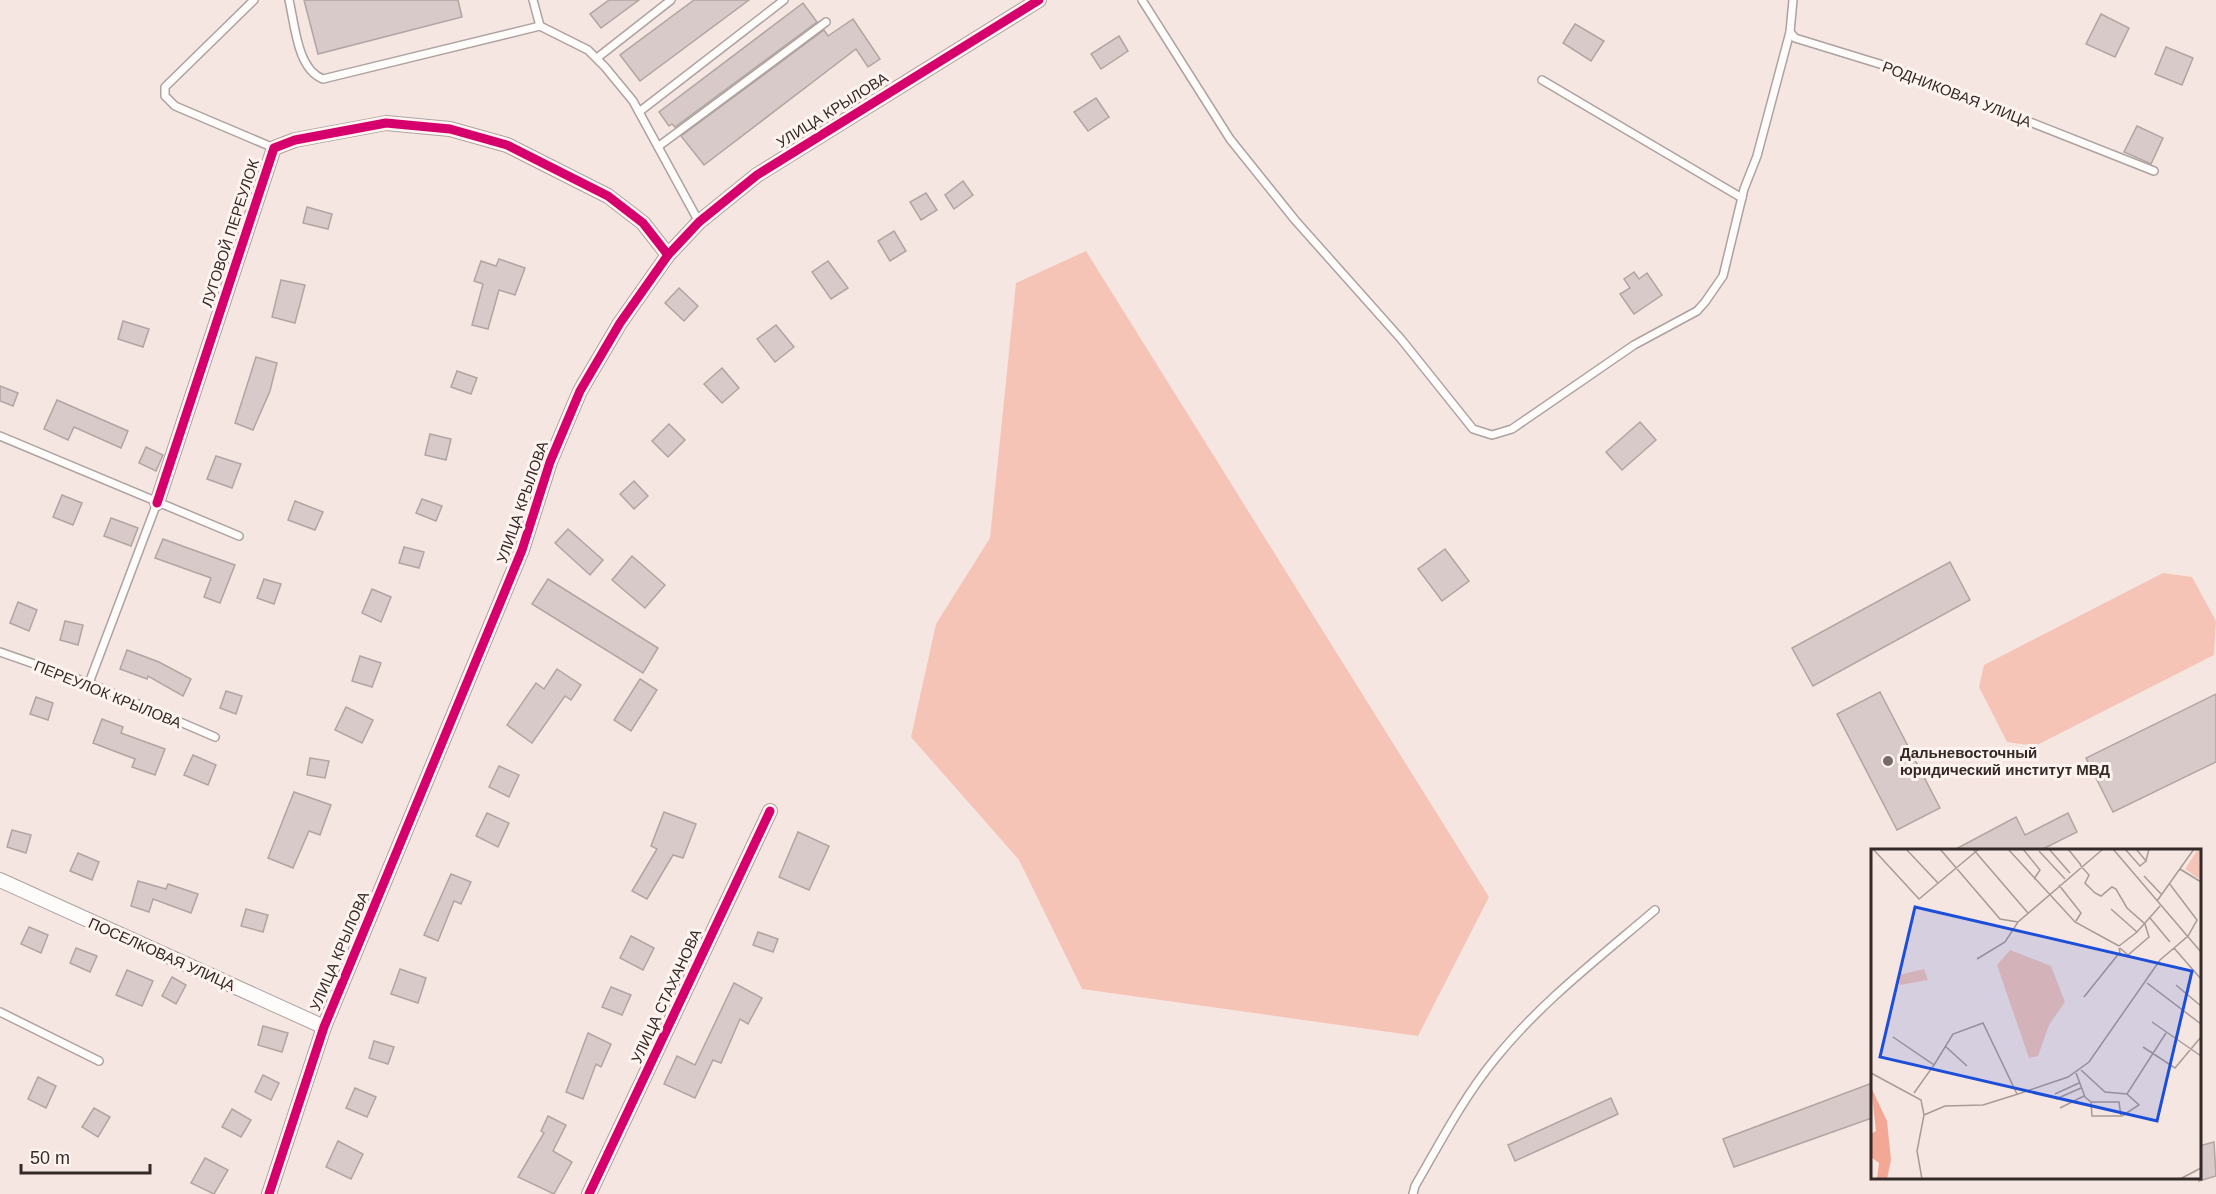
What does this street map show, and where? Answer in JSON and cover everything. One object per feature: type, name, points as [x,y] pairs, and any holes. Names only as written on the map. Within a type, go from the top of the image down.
[{"type":"street","name":"УЛИЦА КРЫЛОВА","points":[[269,1194],[324,1027],[522,550],[550,462],[580,391],[620,323],[668,255],[699,222],[757,175],[1039,0]]},
{"type":"street","name":"ЛУГОВОЙ ПЕРЕУЛОК","points":[[157,503],[274,148],[295,140],[386,123],[450,129],[507,145],[608,196],[643,223],[668,255]]},
{"type":"street","name":"УЛИЦА СТАХАНОВА","points":[[589,1194],[770,811]]},
{"type":"street","name":"ПОСЕЛКОВАЯ УЛИЦА","points":[[0,880],[324,1027]]},
{"type":"lane","points":[[254,0],[165,87],[165,96],[175,106],[274,148]]},
{"type":"lane","points":[[289,0],[305,65],[313,75],[323,79],[540,26],[588,50],[597,58],[639,112],[699,222]]},
{"type":"lane","points":[[533,0],[540,26]]},
{"type":"lane","points":[[597,58],[671,0]]},
{"type":"lane","points":[[639,112],[784,0]]},
{"type":"lane","points":[[1142,0],[1230,139],[1294,220],[1401,339],[1473,429],[1492,435],[1512,429],[1634,345],[1697,311],[1723,276],[1742,198],[1758,156],[1790,32],[1793,0]]},
{"type":"lane","points":[[659,146],[826,22]]},
{"type":"lane","name":"РОДНИКОВАЯ УЛИЦА","points":[[1790,32],[1795,38],[1896,69],[2154,171]]},
{"type":"lane","points":[[1542,80],[1742,198]]},
{"type":"lane","points":[[0,436],[239,536]]},
{"type":"lane","name":"ЛУГОВОЙ ПЕРЕУЛОК","points":[[89,683],[157,503]]},
{"type":"lane","name":"ПЕРЕУЛОК КРЫЛОВА","points":[[0,652],[89,683],[215,737]]},
{"type":"lane","points":[[1413,1194],[1415,1186],[1470,1092],[1496,1058],[1545,1004],[1655,910]]},
{"type":"lane","points":[[0,1012],[99,1061]]},
{"type":"shaded area","points":[[1086,251],[1489,897],[1418,1036],[1082,989],[1019,860],[911,737],[936,624],[990,538],[1016,283]]},
{"type":"shaded area","points":[[2163,573],[2192,577],[2216,621],[2214,655],[2035,746],[2007,742],[1979,687],[1984,665]]},
{"type":"building","points":[[304,0],[458,0],[462,17],[318,54]]},
{"type":"building","points":[[609,0],[639,0],[601,28],[590,14]]},
{"type":"building","points":[[694,0],[749,0],[640,81],[620,55]]},
{"type":"building","points":[[803,3],[817,22],[675,127],[672,124],[669,126],[659,112]]},
{"type":"building","points":[[2101,14],[2129,28],[2115,57],[2086,44]]},
{"type":"building","points":[[853,19],[880,59],[868,67],[856,49],[704,165],[681,136],[824,30],[828,36]]},
{"type":"building","points":[[1575,24],[1604,41],[1591,61],[1563,43]]},
{"type":"building","points":[[1119,36],[1128,51],[1101,69],[1091,54]]},
{"type":"building","points":[[2166,47],[2193,58],[2182,85],[2155,74]]},
{"type":"building","points":[[1096,98],[1109,117],[1088,131],[1074,112]]},
{"type":"building","points":[[2137,126],[2163,138],[2151,164],[2124,152]]},
{"type":"building","points":[[963,181],[973,195],[954,209],[945,195]]},
{"type":"building","points":[[926,193],[937,210],[921,220],[910,202]]},
{"type":"building","points":[[307,207],[332,214],[328,229],[303,223]]},
{"type":"building","points":[[894,231],[906,251],[890,261],[878,241]]},
{"type":"building","points":[[499,259],[525,268],[515,295],[499,290],[488,329],[472,325],[483,284],[474,281],[481,261],[496,266]]},
{"type":"building","points":[[828,261],[848,288],[831,299],[812,272]]},
{"type":"building","points":[[1634,272],[1639,279],[1647,273],[1662,295],[1634,314],[1620,294],[1630,288],[1624,279]]},
{"type":"building","points":[[281,280],[305,285],[295,323],[272,317]]},
{"type":"building","points":[[679,288],[698,306],[684,321],[665,303]]},
{"type":"building","points":[[123,321],[149,329],[143,347],[118,339]]},
{"type":"building","points":[[776,325],[794,347],[775,362],[757,339]]},
{"type":"building","points":[[256,357],[277,363],[270,391],[253,430],[235,423]]},
{"type":"building","points":[[722,368],[739,388],[722,403],[704,384]]},
{"type":"building","points":[[457,371],[477,378],[471,394],[451,387]]},
{"type":"building","points":[[0,386],[18,393],[13,406],[0,401]]},
{"type":"building","points":[[57,400],[128,431],[121,448],[74,427],[68,440],[44,429]]},
{"type":"building","points":[[1640,422],[1656,440],[1622,470],[1606,452]]},
{"type":"building","points":[[669,424],[685,440],[668,457],[652,441]]},
{"type":"building","points":[[430,434],[451,439],[446,460],[425,455]]},
{"type":"building","points":[[146,447],[163,455],[156,471],[139,463]]},
{"type":"building","points":[[216,456],[241,464],[232,488],[207,479]]},
{"type":"building","points":[[634,481],[648,496],[634,509],[620,494]]},
{"type":"building","points":[[62,495],[82,503],[73,525],[53,517]]},
{"type":"building","points":[[422,499],[442,506],[436,521],[416,513]]},
{"type":"building","points":[[295,501],[323,512],[315,530],[288,520]]},
{"type":"building","points":[[111,518],[138,528],[131,546],[104,536]]},
{"type":"building","points":[[568,529],[603,560],[590,575],[555,543]]},
{"type":"building","points":[[163,539],[235,565],[220,603],[204,597],[211,578],[155,558]]},
{"type":"building","points":[[404,547],[424,552],[419,568],[399,563]]},
{"type":"building","points":[[1445,549],[1469,581],[1442,601],[1418,569]]},
{"type":"building","points":[[632,556],[665,585],[645,608],[612,580]]},
{"type":"building","points":[[1950,562],[1970,600],[1813,686],[1792,648]]},
{"type":"building","points":[[264,579],[281,584],[274,604],[257,598]]},
{"type":"building","points":[[548,579],[658,648],[643,673],[532,604]]},
{"type":"building","points":[[372,589],[391,597],[381,622],[362,613]]},
{"type":"building","points":[[18,602],[37,610],[29,631],[10,623]]},
{"type":"building","points":[[65,621],[83,625],[78,645],[60,640]]},
{"type":"building","points":[[127,650],[159,662],[191,679],[183,696],[148,676],[147,679],[120,669]]},
{"type":"building","points":[[360,656],[381,663],[372,687],[352,681]]},
{"type":"building","points":[[557,669],[581,685],[571,700],[565,696],[532,743],[507,725],[536,683],[544,689]]},
{"type":"building","points":[[640,679],[657,690],[631,731],[614,720]]},
{"type":"building","points":[[226,691],[242,696],[236,714],[220,708]]},
{"type":"building","name":"Дальневосточный юридический институт МВД","points":[[1880,692],[1940,808],[1897,830],[1837,714]]},
{"type":"building","points":[[2216,694],[2216,762],[2113,812],[2086,758]]},
{"type":"building","points":[[36,697],[53,703],[48,720],[30,714]]},
{"type":"building","points":[[346,707],[373,720],[362,743],[335,730]]},
{"type":"building","points":[[102,719],[123,727],[121,733],[165,749],[155,775],[132,767],[135,759],[93,743]]},
{"type":"building","points":[[193,755],[216,765],[208,785],[184,775]]},
{"type":"building","points":[[310,758],[329,761],[325,778],[307,775]]},
{"type":"building","points":[[499,766],[519,775],[509,797],[489,787]]},
{"type":"building","points":[[294,792],[331,805],[320,835],[309,831],[293,868],[268,858]]},
{"type":"building","points":[[664,812],[696,824],[683,858],[673,855],[647,899],[632,891],[657,849],[651,846]]},
{"type":"building","points":[[487,813],[509,823],[498,847],[476,836]]},
{"type":"building","points":[[2068,813],[2077,832],[2043,849],[1956,849],[2016,817],[2025,835]]},
{"type":"building","points":[[12,830],[31,835],[26,853],[7,847]]},
{"type":"building","points":[[798,832],[829,846],[809,890],[779,877]]},
{"type":"building","points":[[78,853],[99,862],[92,880],[70,871]]},
{"type":"building","points":[[451,874],[471,882],[461,904],[454,901],[438,941],[424,935]]},
{"type":"building","points":[[138,881],[166,889],[168,884],[198,894],[191,913],[153,899],[149,912],[131,906]]},
{"type":"building","points":[[246,909],[268,915],[263,932],[241,926]]},
{"type":"building","points":[[29,927],[48,935],[41,953],[21,944]]},
{"type":"building","points":[[758,932],[778,939],[773,952],[753,945]]},
{"type":"building","points":[[631,936],[654,948],[643,970],[620,958]]},
{"type":"building","points":[[76,948],[97,956],[90,972],[70,963]]},
{"type":"building","points":[[400,969],[426,978],[418,1003],[391,994]]},
{"type":"building","points":[[127,970],[153,981],[142,1006],[116,995]]},
{"type":"building","points":[[172,977],[186,985],[176,1004],[162,996]]},
{"type":"building","points":[[734,983],[762,998],[748,1024],[740,1019],[721,1063],[713,1060],[695,1098],[664,1084],[677,1056],[695,1065]]},
{"type":"building","points":[[611,987],[631,995],[622,1015],[602,1007]]},
{"type":"building","points":[[263,1026],[288,1033],[282,1052],[258,1045]]},
{"type":"building","points":[[588,1033],[611,1044],[601,1067],[596,1064],[583,1099],[566,1092]]},
{"type":"building","points":[[374,1041],[394,1047],[388,1064],[369,1058]]},
{"type":"building","points":[[263,1075],[279,1083],[271,1100],[255,1092]]},
{"type":"building","points":[[38,1077],[56,1086],[46,1108],[28,1099]]},
{"type":"building","points":[[1871,1083],[1871,1118],[1734,1167],[1723,1139]]},
{"type":"building","points":[[355,1088],[376,1097],[367,1117],[346,1108]]},
{"type":"building","points":[[1611,1098],[1618,1114],[1515,1161],[1508,1145]]},
{"type":"building","points":[[94,1108],[110,1117],[98,1137],[82,1127]]},
{"type":"building","points":[[232,1109],[251,1120],[241,1137],[222,1127]]},
{"type":"building","points":[[548,1116],[566,1125],[553,1151],[572,1162],[554,1194],[518,1177],[544,1133],[541,1131]]},
{"type":"building","points":[[338,1141],[363,1154],[351,1179],[326,1167]]},
{"type":"building","points":[[2214,1142],[2216,1176],[2199,1181],[2201,1179],[2201,1145]]},
{"type":"building","points":[[205,1158],[228,1170],[214,1194],[191,1183]]},
{"type":"cycle path","points":[[269,1194],[324,1027],[522,550],[550,462],[580,391],[620,323],[668,255],[699,222],[757,175],[1039,0]]},
{"type":"cycle path","points":[[157,503],[274,148],[295,140],[386,123],[450,129],[507,145],[608,196],[643,223],[668,255]]},
{"type":"cycle path","points":[[589,1194],[770,811]]},
{"type":"place","name":"Дальневосточный юридический институт МВД","points":[[1888,761]]}]
